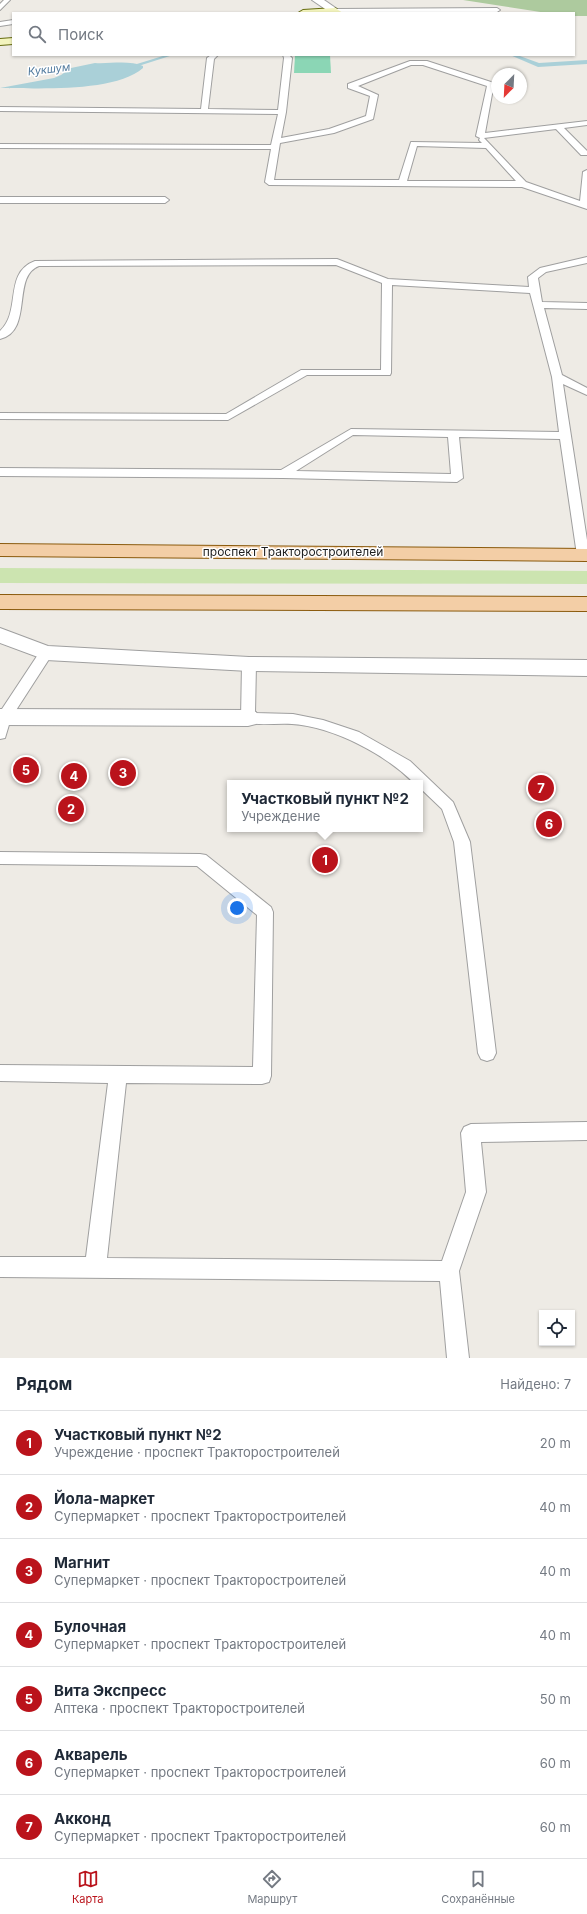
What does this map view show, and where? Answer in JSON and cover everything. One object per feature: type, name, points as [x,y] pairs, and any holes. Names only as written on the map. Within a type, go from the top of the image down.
[{"type":"main road","name":"проспект Тракторостроителей","points":[[0,550],[585,555]]},
{"type":"main road","points":[[0,602],[587,604]]},
{"type":"street","points":[[317,0],[336,12]]},
{"type":"street","points":[[0,42],[12,40]]},
{"type":"street","points":[[0,48],[12,46]]},
{"type":"street","points":[[0,635],[46,653],[249,664],[587,668]]},
{"type":"street","points":[[1,723],[248,718]]},
{"type":"lane","points":[[0,8],[7,0]]},
{"type":"lane","points":[[336,12],[497,10]]},
{"type":"lane","points":[[362,12],[368,11]]},
{"type":"lane","points":[[0,24],[12,22]]},
{"type":"lane","points":[[204,111],[211,58],[214,56]]},
{"type":"lane","points":[[287,56],[288,58],[282,112],[269,182],[523,184],[585,206],[587,172]]},
{"type":"lane","points":[[0,146],[275,144],[331,131],[370,117],[374,95],[351,86],[410,63],[424,63],[491,85],[480,136]]},
{"type":"lane","points":[[0,109],[282,112]]},
{"type":"lane","points":[[480,136],[587,123]]},
{"type":"lane","points":[[558,127],[584,153],[587,152]]},
{"type":"lane","points":[[480,136],[523,184]]},
{"type":"lane","points":[[402,184],[414,144],[489,146]]},
{"type":"lane","points":[[0,200],[165,200]]},
{"type":"lane","points":[[585,555],[557,377],[534,290],[533,277],[543,270],[587,260]]},
{"type":"lane","points":[[0,336],[9,328],[14,318],[23,273],[30,266],[38,263],[337,262],[387,282],[534,290]]},
{"type":"lane","points":[[0,416],[228,417],[305,372],[386,373],[387,282]]},
{"type":"lane","points":[[538,306],[587,306]]},
{"type":"lane","points":[[557,377],[587,392]]},
{"type":"lane","points":[[283,474],[351,432],[566,436]]},
{"type":"lane","points":[[0,472],[283,474],[457,478],[453,434]]},
{"type":"lane","points":[[1,723],[46,653]]},
{"type":"lane","points":[[249,664],[248,718],[293,719],[323,725],[354,736],[405,765],[421,780]]},
{"type":"lane","points":[[423,782],[448,806],[462,842],[487,1053]]},
{"type":"lane","points":[[0,858],[200,860],[266,912],[262,1076],[0,1073]]},
{"type":"lane","points":[[94,1269],[118,1074]]},
{"type":"lane","points":[[458,1358],[449,1271],[476,1192],[471,1133],[587,1132]]},
{"type":"lane","points":[[0,1267],[449,1271]]},
{"type":"green space","points":[[463,0],[587,0],[587,16],[575,16],[575,12],[541,12]]},
{"type":"green space","points":[[295,56],[330,56],[331,73],[294,73]]},
{"type":"green space","points":[[0,568],[587,571],[587,584],[0,583]]},
{"type":"water","points":[[95,63],[132,63],[143,66],[143,68],[130,76],[113,82],[95,85],[53,88],[0,88],[54,78],[71,68]]},
{"type":"waterway","name":"Кукшум","points":[[127,68],[168,56]]},
{"type":"waterway","name":"Кукшум","points":[[515,56],[538,65],[587,62]]},
{"type":"place","name":"Вита Экспресс","points":[[26,770]]},
{"type":"place","name":"Магнит","points":[[123,773]]},
{"type":"place","name":"Булочная","points":[[74,776]]},
{"type":"place","name":"Акконд","points":[[541,788]]},
{"type":"place","name":"Йола-маркет","points":[[71,809]]},
{"type":"place","name":"Акварель","points":[[549,824]]},
{"type":"place","name":"Участковый пункт №2","points":[[325,860]]}]
